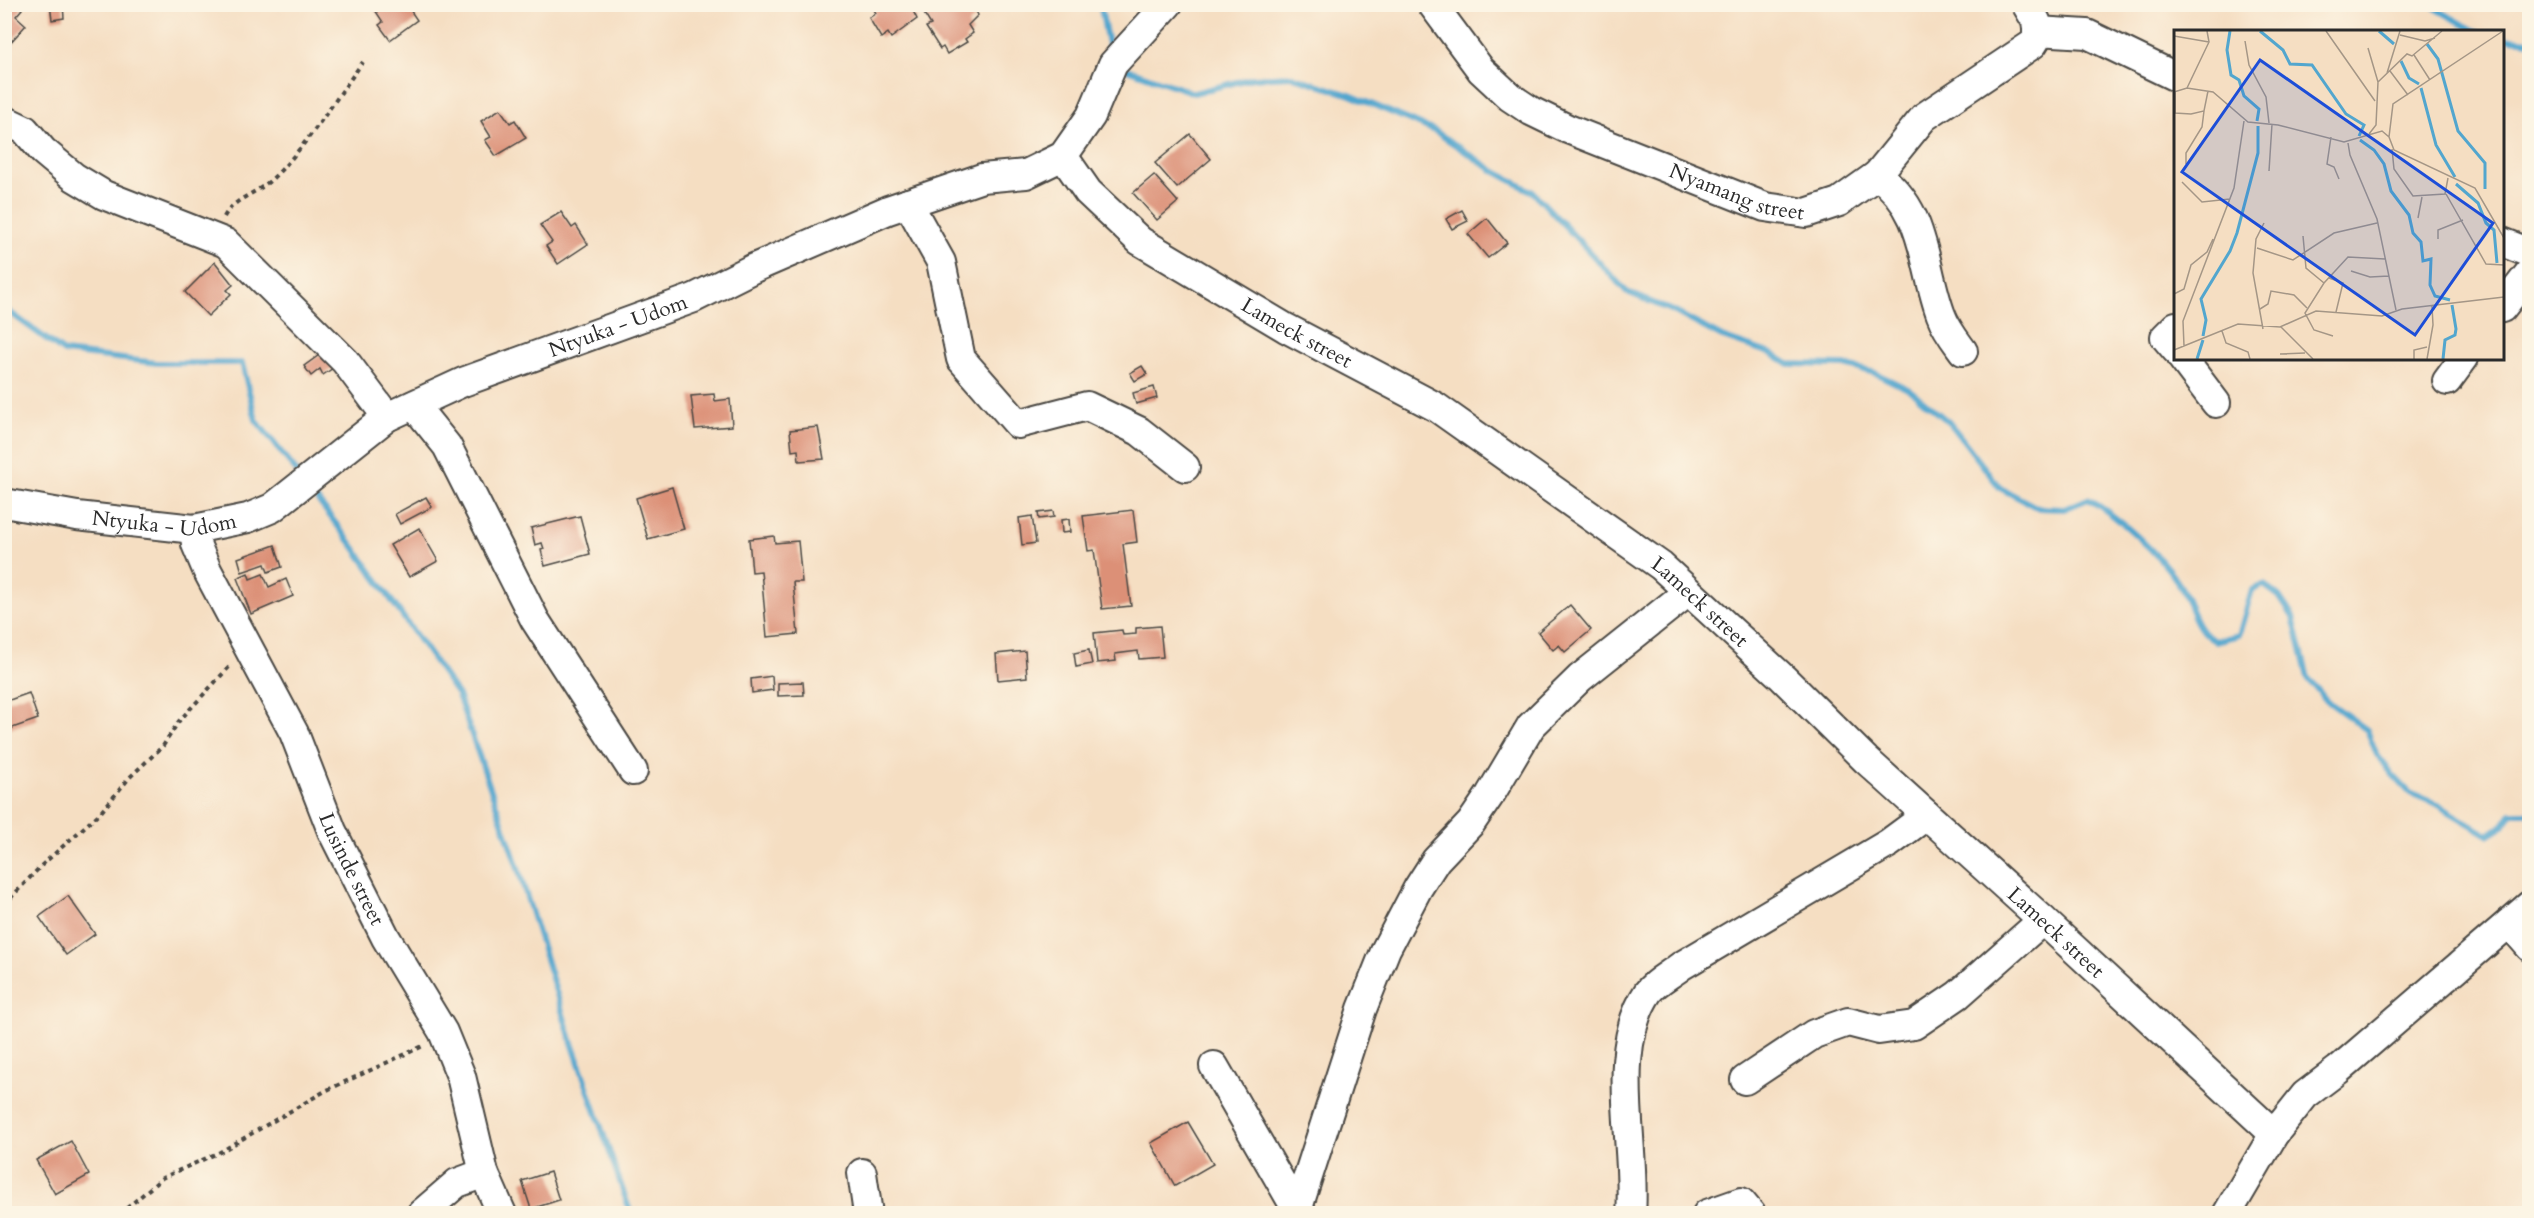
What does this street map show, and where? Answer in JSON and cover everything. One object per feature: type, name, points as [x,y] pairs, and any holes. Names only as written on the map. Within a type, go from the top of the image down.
[{"type":"street","name":"Nyamang street","points":[[1432,4],[1481,70],[1510,97],[1531,111],[1568,129],[1765,207],[1806,213],[1839,202],[1877,175],[1924,117],[2033,44],[2038,36],[2037,31]]},
{"type":"street","points":[[2026,4],[2036,21],[2037,31],[2087,34],[2174,77]]},
{"type":"street","points":[[1063,156],[1090,116],[1113,64],[1168,5]]},
{"type":"street","points":[[4,120],[25,130],[43,152],[74,177],[104,195],[226,243],[345,361],[387,417]]},
{"type":"street","name":"Ntyuka - Udom","points":[[4,503],[77,516],[194,528],[248,518],[272,508],[387,417],[463,382],[694,298],[754,268],[908,203],[981,178],[1026,174],[1063,156]]},
{"type":"street","name":"Lameck street","points":[[1063,156],[1088,192],[1140,242],[1286,328],[1436,407],[1591,519],[1615,531],[1661,566],[1784,678],[1927,815],[2274,1134]]},
{"type":"street","points":[[1877,175],[1894,187],[1903,197],[1926,253],[1940,314],[1963,351]]},
{"type":"street","points":[[908,203],[941,262],[961,359],[1018,424],[1088,406],[1139,431],[1185,467]]},
{"type":"street","points":[[2504,243],[2529,253]]},
{"type":"street","points":[[2504,305],[2529,272]]},
{"type":"street","points":[[2174,327],[2165,337],[2174,349]]},
{"type":"street","points":[[2184,360],[2216,403]]},
{"type":"street","points":[[2447,381],[2463,360]]},
{"type":"street","points":[[414,405],[447,446],[535,620],[633,771]]},
{"type":"street","name":"Lusinde street","points":[[194,528],[196,544],[207,570],[247,642],[272,696],[294,733],[332,831],[386,938],[443,1032],[461,1076],[484,1173],[502,1214]]},
{"type":"street","points":[[1298,1212],[1362,1009],[1386,949],[1418,888],[1436,860],[1471,823],[1531,726],[1580,678],[1688,592]]},
{"type":"street","points":[[1631,1214],[1627,1055],[1636,1018],[1649,990],[1681,966],[1888,843],[1927,815]]},
{"type":"street","points":[[2227,1214],[2274,1134],[2306,1095],[2519,914],[2529,947]]},
{"type":"street","points":[[1744,1080],[1814,1034],[1848,1022],[1879,1030],[1914,1025],[1958,995],[2043,920]]},
{"type":"street","points":[[1214,1066],[1298,1212]]},
{"type":"street","points":[[421,1214],[457,1183],[484,1173]]},
{"type":"street","points":[[862,1173],[867,1214]]},
{"type":"street","points":[[1707,1214],[1741,1202],[1751,1214]]},
{"type":"path","points":[[226,243],[220,225],[225,214],[249,193],[269,182],[289,161],[363,63]]},
{"type":"path","points":[[4,905],[42,865],[101,812],[130,777],[164,746],[179,721],[224,675],[247,642]]},
{"type":"path","points":[[120,1214],[162,1178],[220,1152],[326,1091],[395,1061],[432,1041],[443,1032]]},
{"type":"building","points":[[4,4],[16,4],[22,9],[16,16],[26,25],[10,43],[4,38]]},
{"type":"building","points":[[50,4],[63,4],[64,18],[52,20]]},
{"type":"building","points":[[371,4],[406,4],[417,20],[390,40],[379,25],[383,22]]},
{"type":"building","points":[[878,4],[916,4],[911,7],[917,19],[891,38],[888,33],[881,38],[869,18],[876,13],[873,8]]},
{"type":"building","points":[[925,4],[943,4],[945,8],[950,4],[972,4],[978,15],[968,25],[973,33],[965,39],[967,42],[947,54],[943,47],[940,49],[926,27],[931,25],[920,7]]},
{"type":"building","points":[[500,109],[510,123],[515,120],[526,138],[496,156],[485,140],[491,137],[481,121]]},
{"type":"building","points":[[1190,134],[1211,159],[1177,188],[1155,163]]},
{"type":"building","points":[[1154,175],[1178,202],[1157,220],[1133,193]]},
{"type":"building","points":[[1462,210],[1468,221],[1452,229],[1446,219]]},
{"type":"building","points":[[561,212],[572,228],[576,225],[588,244],[558,264],[546,246],[552,242],[540,225]]},
{"type":"building","points":[[1487,218],[1507,243],[1488,258],[1468,234]]},
{"type":"building","points":[[215,262],[233,285],[227,290],[231,294],[208,316],[185,292]]},
{"type":"building","points":[[322,353],[333,368],[323,375],[320,369],[311,376],[304,366]]},
{"type":"building","points":[[1142,366],[1147,374],[1135,381],[1130,373]]},
{"type":"building","points":[[1154,387],[1157,398],[1136,404],[1133,393]]},
{"type":"building","points":[[714,394],[715,401],[730,399],[732,426],[695,429],[691,396]]},
{"type":"building","points":[[818,427],[824,459],[799,461],[798,450],[792,451],[790,430]]},
{"type":"building","points":[[672,487],[684,529],[648,539],[636,498]]},
{"type":"building","points":[[426,497],[432,507],[400,524],[395,514]]},
{"type":"building","points":[[1133,510],[1137,542],[1123,544],[1131,606],[1102,609],[1094,550],[1088,551],[1083,516]]},
{"type":"building","points":[[1053,511],[1054,517],[1039,519],[1038,513]]},
{"type":"building","points":[[580,516],[590,554],[545,566],[541,550],[544,549],[542,543],[535,545],[531,528]]},
{"type":"building","points":[[1032,516],[1036,543],[1022,545],[1019,518]]},
{"type":"building","points":[[1069,519],[1070,532],[1062,533],[1061,520]]},
{"type":"building","points":[[419,528],[438,561],[409,577],[390,545]]},
{"type":"building","points":[[774,536],[775,543],[798,541],[802,582],[793,582],[798,634],[767,637],[761,571],[752,572],[749,539]]},
{"type":"building","points":[[275,545],[282,567],[268,572],[265,564],[242,572],[238,558]]},
{"type":"building","points":[[248,573],[250,579],[263,574],[269,587],[286,579],[293,596],[251,614],[237,578]]},
{"type":"building","points":[[1570,605],[1591,630],[1565,652],[1559,645],[1553,650],[1538,632]]},
{"type":"building","points":[[1160,626],[1163,657],[1139,659],[1138,651],[1115,654],[1116,661],[1097,663],[1094,633],[1122,630],[1123,635],[1136,634],[1136,628]]},
{"type":"building","points":[[1089,650],[1092,664],[1076,667],[1074,653]]},
{"type":"building","points":[[1025,651],[1027,677],[998,680],[996,654]]},
{"type":"building","points":[[772,676],[773,690],[752,693],[751,679]]},
{"type":"building","points":[[803,682],[804,695],[778,696],[778,683]]},
{"type":"building","points":[[29,693],[38,719],[4,731],[4,702]]},
{"type":"building","points":[[68,896],[95,934],[66,955],[39,917]]},
{"type":"building","points":[[1188,1122],[1213,1164],[1175,1186],[1151,1143]]},
{"type":"building","points":[[71,1141],[89,1175],[55,1194],[36,1160]]},
{"type":"building","points":[[550,1172],[559,1200],[531,1209],[522,1181]]},
{"type":"waterway","points":[[1100,4],[1110,54]]},
{"type":"waterway","points":[[2428,4],[2474,30]]},
{"type":"waterway","points":[[2504,38],[2530,41]]},
{"type":"waterway","points":[[1121,67],[1194,93],[1253,78],[1291,76],[1350,95],[1435,131],[1494,171],[1533,192],[1627,292],[1675,312],[1722,337],[1772,354],[1789,364],[1844,365],[1875,373],[1910,390],[1950,423],[2000,488],[2038,508],[2064,509],[2088,499],[2125,526],[2161,560],[2179,584],[2197,623],[2215,641],[2239,635],[2252,590],[2264,585],[2279,596],[2293,617],[2308,678],[2326,700],[2367,730],[2377,755],[2410,793],[2434,803],[2488,835],[2504,825],[2512,813],[2530,813]]},
{"type":"waterway","points":[[4,308],[64,352],[157,363],[242,363],[256,420],[300,476]]},
{"type":"waterway","points":[[309,489],[354,547],[458,695],[517,865],[571,1040],[631,1214]]}]
